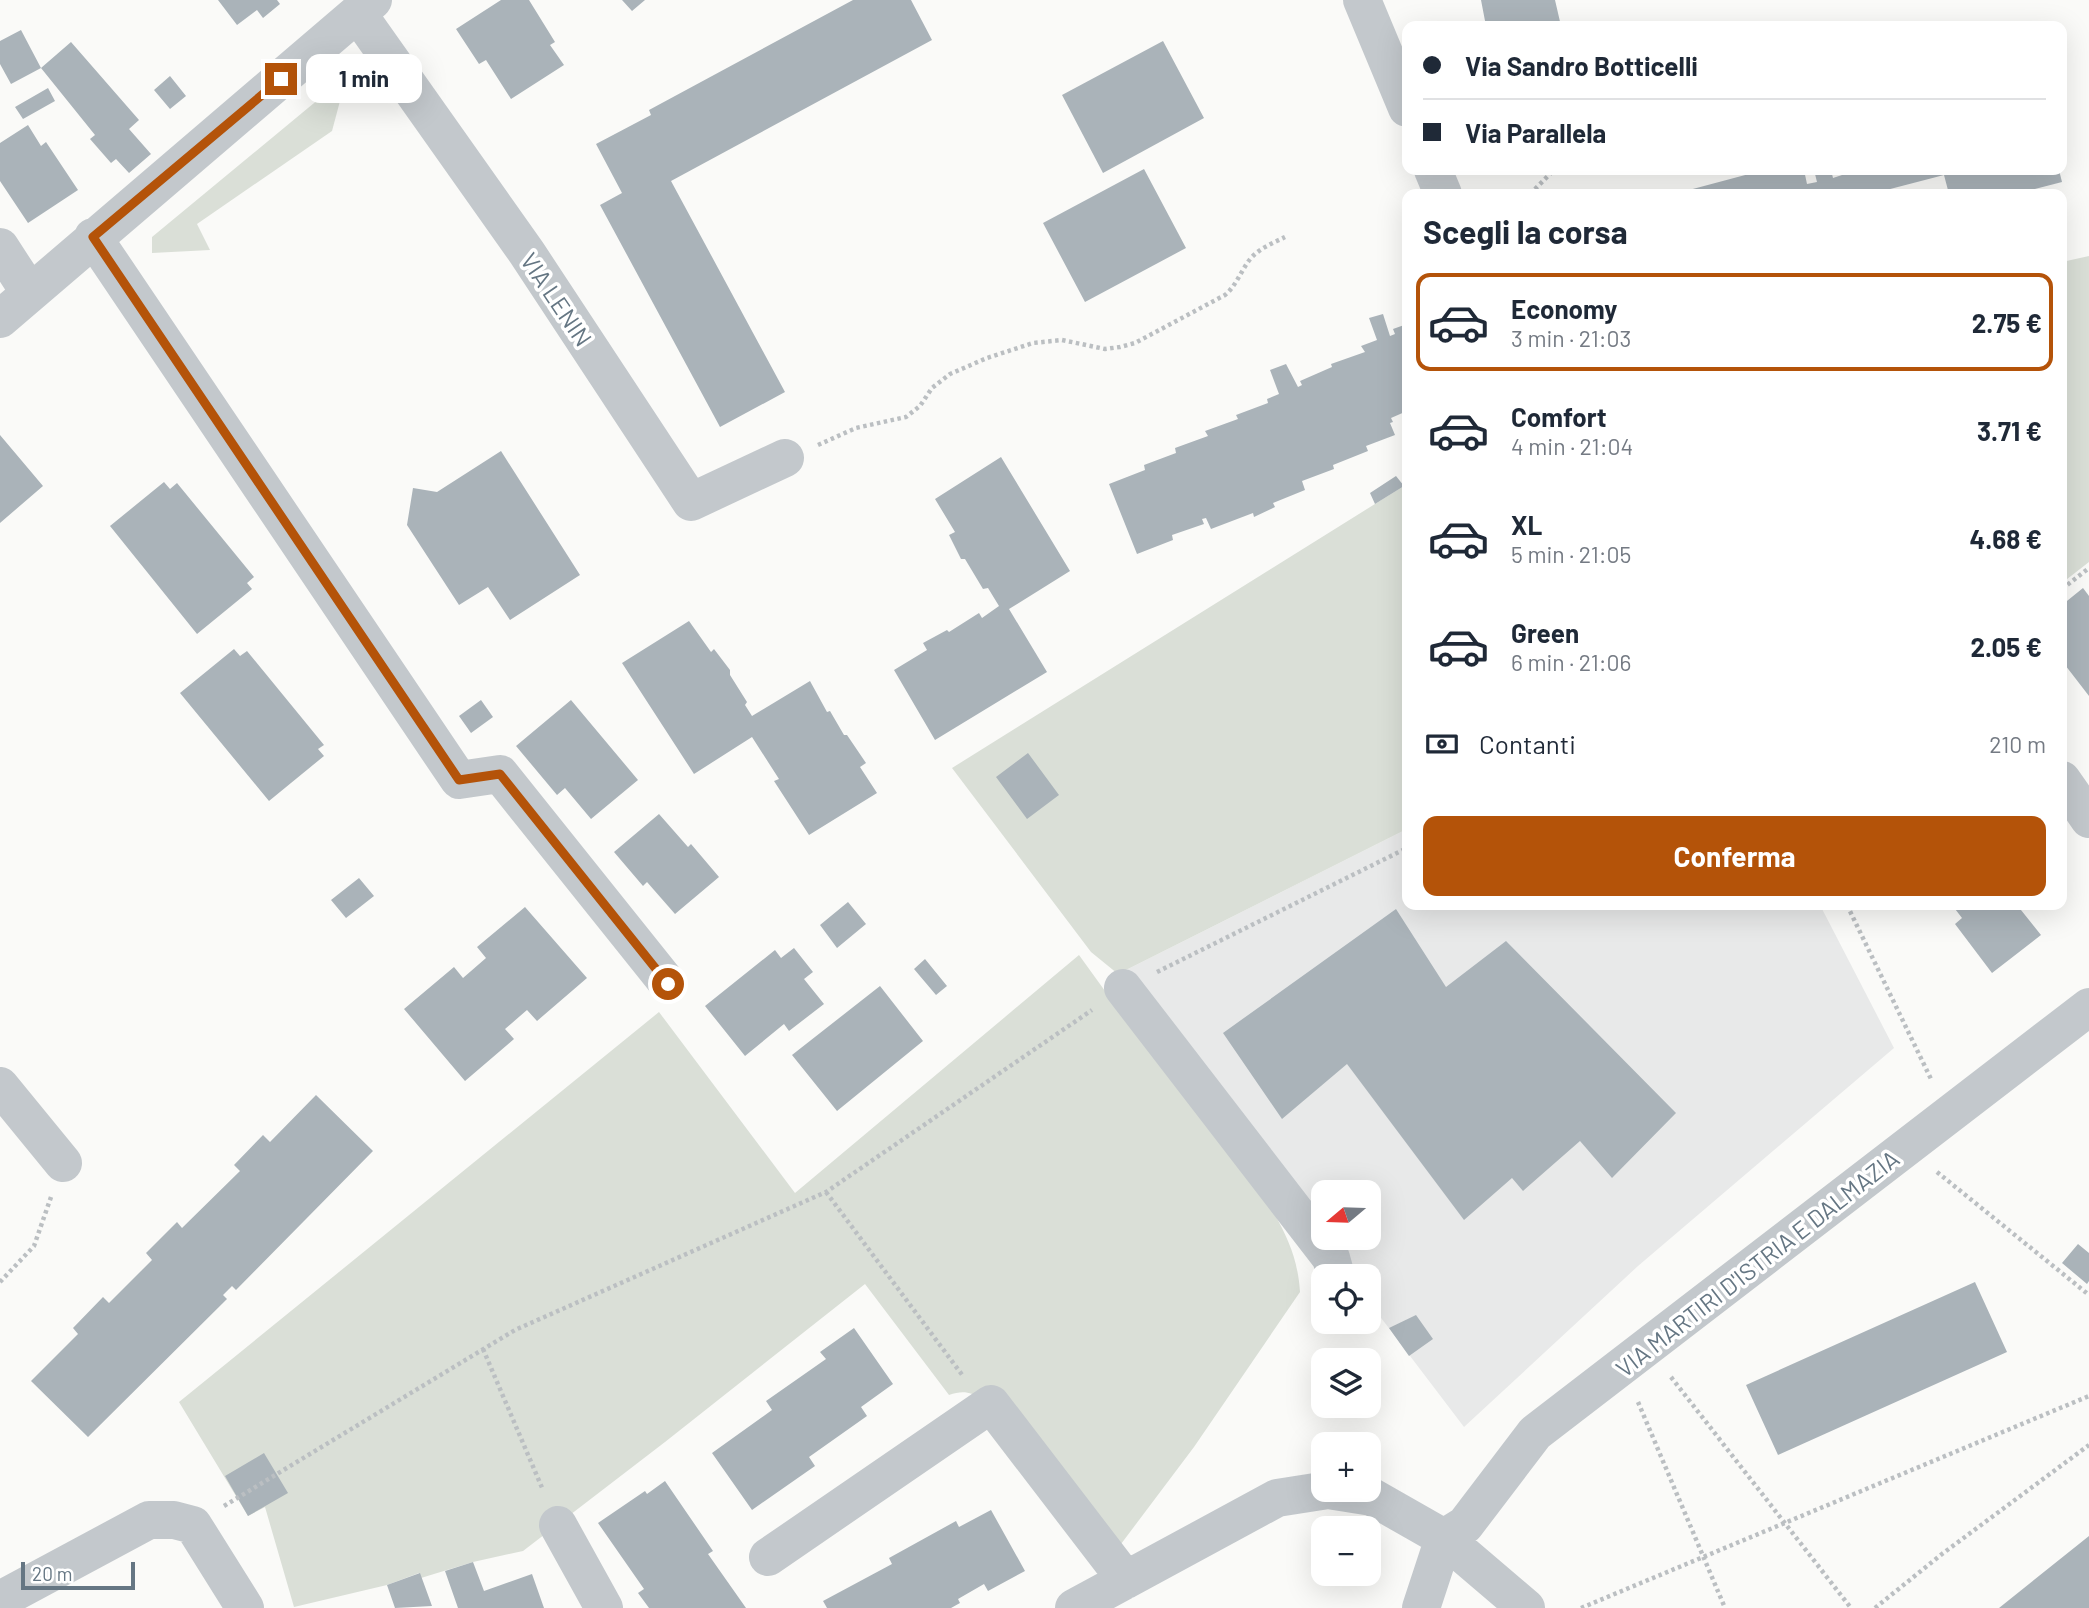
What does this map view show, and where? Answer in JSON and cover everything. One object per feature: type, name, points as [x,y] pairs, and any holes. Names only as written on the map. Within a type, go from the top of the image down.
[{"type":"street","points":[[1362,0],[1402,96]]},
{"type":"street","points":[[0,319],[365,7]]},
{"type":"street","name":"VIA LENIN","points":[[365,7],[691,502],[785,458]]},
{"type":"street","points":[[93,237],[459,780],[500,774],[668,984]]},
{"type":"street","points":[[0,247],[30,293]]},
{"type":"street","points":[[2067,787],[2089,819]]},
{"type":"street","points":[[1123,988],[1331,1258],[1333,1264]]},
{"type":"street","name":"VIA MARTIRI D'ISTRIA E DALMAZIA","points":[[1444,1538],[1465,1525],[1535,1433],[2089,1007]]},
{"type":"street","points":[[0,1086],[63,1163]]},
{"type":"street","points":[[768,1557],[991,1404],[1126,1580]]},
{"type":"street","points":[[1074,1608],[1277,1497],[1328,1490],[1372,1497],[1444,1538],[1526,1608]]},
{"type":"street","points":[[552,1511],[604,1608]]},
{"type":"street","points":[[0,1600],[149,1520],[174,1520],[193,1525],[245,1608]]},
{"type":"street","points":[[1421,1608],[1444,1538]]},
{"type":"path","points":[[1535,189],[1549,175]]},
{"type":"path","points":[[785,458],[856,428],[906,416],[920,406],[932,388],[950,374],[987,358],[1042,342],[1062,340],[1105,348],[1135,343],[1225,295],[1235,287],[1244,268],[1257,252],[1285,237]]},
{"type":"path","points":[[2067,585],[2089,568]]},
{"type":"path","points":[[193,1525],[515,1330],[826,1192],[1123,988],[1402,850]]},
{"type":"path","points":[[1849,910],[1948,1115]]},
{"type":"path","points":[[1906,1147],[2089,1295]]},
{"type":"path","points":[[0,1282],[34,1246],[63,1163]]},
{"type":"path","points":[[826,1192],[986,1407]]},
{"type":"path","points":[[483,1349],[552,1511]]},
{"type":"path","points":[[1635,1356],[1785,1522],[1851,1608]]},
{"type":"path","points":[[1635,1356],[1703,1557],[1724,1608]]},
{"type":"path","points":[[1581,1608],[2089,1396]]},
{"type":"path","points":[[1875,1608],[1942,1553],[2089,1445]]},
{"type":"shaded area","points":[[337,84],[344,86],[332,131],[197,224],[210,250],[152,253],[152,237]]},
{"type":"shaded area","points":[[2089,256],[2089,562],[2067,579],[2067,261]]},
{"type":"shaded area","points":[[1402,487],[1402,832],[1118,974],[1091,952],[952,768]]},
{"type":"shaded area","points":[[1402,832],[1402,910],[1823,910],[1894,1048],[1638,1266],[1464,1427],[1381,1318],[1381,1264],[1342,1264],[1331,1250],[1381,1250],[1381,1180],[1311,1180],[1311,1224],[1118,974]]},
{"type":"shaded area","points":[[1079,955],[1274,1213],[1292,1251],[1300,1292],[1194,1447],[1118,1548],[983,1399],[966,1392],[949,1395],[865,1284],[523,1551],[473,1562],[421,1578],[419,1573],[387,1585],[294,1607],[265,1507],[248,1516],[179,1402],[659,1012],[795,1193]]},
{"type":"building","points":[[218,0],[277,0],[280,4],[263,18],[257,10],[237,25]]},
{"type":"building","points":[[501,0],[529,0],[555,42],[550,45],[564,65],[511,99],[486,60],[479,64],[456,29]]},
{"type":"building","points":[[622,0],[645,0],[632,11]]},
{"type":"building","points":[[853,0],[911,0],[932,40],[671,181],[785,392],[720,427],[600,205],[622,193],[596,144],[651,115],[649,110]]},
{"type":"building","points":[[1481,0],[1555,0],[1560,21],[1485,21]]},
{"type":"building","points":[[21,30],[41,68],[11,84],[0,64],[0,41]]},
{"type":"building","points":[[1163,41],[1204,118],[1103,173],[1062,95]]},
{"type":"building","points":[[71,42],[139,120],[129,129],[151,154],[129,173],[116,159],[111,163],[90,139],[95,135],[41,68]]},
{"type":"building","points":[[170,76],[186,96],[170,109],[154,90]]},
{"type":"building","points":[[48,88],[55,101],[23,119],[15,107]]},
{"type":"building","points":[[28,125],[41,146],[46,142],[78,190],[28,223],[0,181],[0,143]]},
{"type":"building","points":[[1144,169],[1186,248],[1085,302],[1043,223]]},
{"type":"building","points":[[1745,175],[1805,175],[1807,184],[1817,182],[1815,175],[1832,175],[1833,178],[1842,175],[1944,175],[1890,189],[1693,189]]},
{"type":"building","points":[[1944,175],[2060,175],[2062,182],[2035,189],[1948,189]]},
{"type":"building","points":[[1383,314],[1390,336],[1395,334],[1393,329],[1402,326],[1402,413],[1391,418],[1393,422],[1390,423],[1395,435],[1366,446],[1368,451],[1333,465],[1334,469],[1302,481],[1305,490],[1273,503],[1275,507],[1254,517],[1253,513],[1211,529],[1206,518],[1202,519],[1204,524],[1172,535],[1173,540],[1137,554],[1109,484],[1145,470],[1144,465],[1176,453],[1175,448],[1208,436],[1205,431],[1238,419],[1236,415],[1268,403],[1267,399],[1279,394],[1270,370],[1286,364],[1298,387],[1302,385],[1300,381],[1332,367],[1331,364],[1365,352],[1361,346],[1377,340],[1369,318]]},
{"type":"building","points":[[0,435],[43,486],[0,523]]},
{"type":"building","points":[[501,451],[580,575],[510,620],[488,587],[459,605],[407,525],[413,488],[437,492]]},
{"type":"building","points":[[1001,457],[1070,571],[1009,609],[1047,672],[935,740],[894,670],[927,650],[923,643],[947,630],[949,632],[979,613],[982,618],[999,606],[988,588],[983,589],[965,559],[961,559],[949,535],[955,532],[935,499]]},
{"type":"building","points":[[1396,476],[1402,484],[1402,487],[1375,504],[1370,493]]},
{"type":"building","points":[[164,482],[170,489],[177,483],[254,577],[247,583],[252,589],[197,634],[110,526]]},
{"type":"building","points":[[2083,588],[2089,596],[2089,696],[2067,667],[2067,601]]},
{"type":"building","points":[[689,621],[711,652],[714,649],[730,670],[730,675],[747,702],[745,705],[752,716],[810,681],[827,712],[830,711],[844,735],[847,735],[866,763],[860,767],[877,793],[809,835],[774,781],[779,779],[752,737],[694,774],[622,663]]},
{"type":"building","points":[[234,649],[240,656],[247,651],[324,745],[318,749],[324,756],[269,801],[180,693]]},
{"type":"building","points":[[481,700],[493,717],[471,733],[459,716]]},
{"type":"building","points":[[571,700],[638,780],[591,819],[565,788],[557,795],[516,746]]},
{"type":"building","points":[[1028,753],[1059,795],[1027,819],[996,777]]},
{"type":"building","points":[[659,814],[688,847],[691,844],[719,877],[675,914],[647,882],[643,886],[614,852]]},
{"type":"building","points":[[359,878],[374,896],[346,918],[331,900]]},
{"type":"building","points":[[848,902],[866,924],[837,948],[820,925]]},
{"type":"building","points":[[525,907],[587,978],[537,1021],[527,1010],[505,1029],[514,1039],[465,1081],[404,1009],[454,967],[463,978],[486,958],[477,947]]},
{"type":"building","points":[[1396,909],[1446,987],[1506,941],[1676,1113],[1612,1178],[1580,1141],[1523,1191],[1512,1178],[1464,1220],[1347,1064],[1282,1119],[1223,1033]]},
{"type":"building","points":[[1956,910],[2021,910],[2041,935],[1992,973],[1955,924],[1962,918]]},
{"type":"building","points":[[794,948],[813,972],[804,979],[824,1004],[789,1031],[784,1024],[745,1056],[705,1006],[775,950],[781,958]]},
{"type":"building","points":[[925,959],[947,986],[936,995],[914,969]]},
{"type":"building","points":[[880,986],[923,1041],[837,1111],[792,1055]]},
{"type":"building","points":[[316,1095],[373,1151],[236,1290],[232,1286],[223,1295],[227,1299],[88,1437],[31,1381],[78,1334],[73,1328],[103,1297],[109,1303],[152,1260],[146,1253],[177,1222],[182,1228],[240,1171],[234,1165],[263,1135],[270,1142]]},
{"type":"building","points":[[2078,1244],[2089,1253],[2087,1284],[2062,1263]]},
{"type":"building","points":[[1975,1282],[2007,1352],[1778,1455],[1746,1385]]},
{"type":"building","points":[[1416,1315],[1433,1339],[1409,1356],[1389,1328]]},
{"type":"building","points":[[854,1328],[893,1384],[861,1407],[867,1416],[809,1457],[815,1466],[752,1510],[712,1453],[772,1410],[766,1401],[826,1359],[820,1352]]},
{"type":"building","points":[[264,1453],[288,1493],[248,1516],[225,1476]]},
{"type":"building","points":[[665,1481],[713,1551],[708,1554],[746,1608],[649,1608],[638,1593],[644,1589],[598,1523],[645,1491],[647,1494]]},
{"type":"building","points":[[991,1510],[1025,1571],[988,1591],[984,1584],[958,1599],[960,1603],[951,1608],[827,1608],[823,1601],[892,1564],[889,1558],[956,1521],[959,1527]]},
{"type":"building","points":[[2089,1536],[2089,1608],[1999,1608]]},
{"type":"building","points":[[473,1562],[484,1591],[532,1574],[544,1608],[458,1608],[445,1571]]},
{"type":"building","points":[[420,1573],[432,1606],[395,1608],[387,1585]]},
{"type":"route","points":[[281,79],[93,237],[459,780],[500,774],[668,984]]}]
